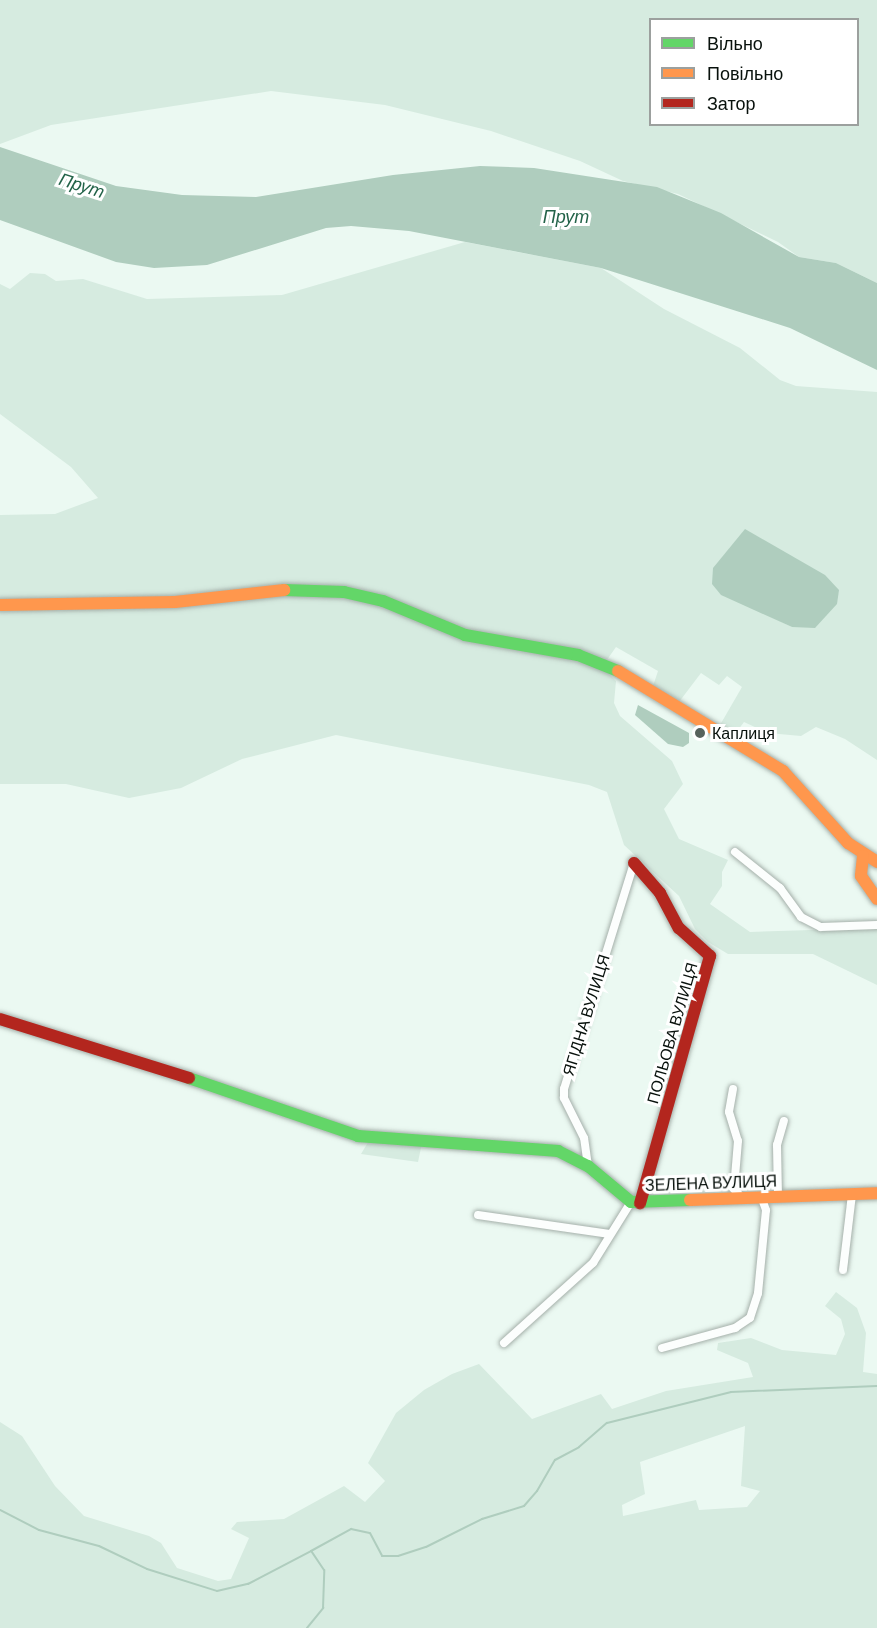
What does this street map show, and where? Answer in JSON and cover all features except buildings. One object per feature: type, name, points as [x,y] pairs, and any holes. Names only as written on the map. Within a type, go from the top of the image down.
[{"type":"street","points":[[0,605],[175,603],[302,588],[344,592],[383,601],[465,635],[578,655],[614,668],[783,771],[863,856],[877,862]]},
{"type":"street","points":[[735,852],[780,888],[801,917],[821,927],[877,925]]},
{"type":"street","points":[[863,856],[861,876],[877,899]]},
{"type":"street","name":"ЯГІДНА ВУЛИЦЯ","points":[[588,1166],[584,1138],[564,1098],[564,1089],[634,863]]},
{"type":"street","name":"ПОЛЬОВА ВУЛИЦЯ","points":[[634,863],[660,893],[679,928],[710,956],[635,1202]]},
{"type":"street","name":"ЗЕЛЕНА ВУЛИЦЯ","points":[[0,1018],[261,1100],[358,1136],[558,1151],[588,1166],[635,1202],[877,1193]]},
{"type":"street","points":[[733,1089],[729,1112],[738,1141],[734,1189],[743,1199]]},
{"type":"street","points":[[778,1197],[777,1145],[784,1120]]},
{"type":"street","points":[[843,1270],[852,1194]]},
{"type":"street","points":[[662,1348],[735,1328],[750,1318],[758,1293],[766,1210],[762,1199]]},
{"type":"street","points":[[504,1342],[593,1263],[610,1234],[635,1202]]},
{"type":"street","points":[[478,1215],[610,1234]]},
{"type":"shaded area","points":[[0,0],[877,0],[877,283],[836,263],[799,257],[778,242],[678,194],[623,181],[580,161],[491,131],[385,105],[271,91],[51,125],[0,144]]},
{"type":"shaded area","points":[[465,242],[601,268],[664,309],[740,348],[780,380],[796,386],[877,392],[877,760],[845,739],[816,727],[801,736],[768,733],[744,722],[735,734],[720,725],[742,687],[727,676],[719,685],[701,673],[679,702],[653,686],[658,671],[616,647],[602,667],[616,681],[614,703],[620,716],[672,761],[683,784],[664,809],[679,839],[728,860],[722,872],[722,886],[710,904],[750,932],[877,928],[877,985],[813,954],[728,954],[708,942],[695,929],[679,896],[624,845],[607,792],[589,785],[336,735],[242,759],[181,788],[129,798],[66,784],[0,784],[0,515],[55,514],[98,498],[71,467],[0,414],[0,284],[10,289],[30,273],[45,274],[56,281],[83,279],[147,299],[282,295]],"holes":[[[825,575],[792,627],[760,611]]]},
{"type":"shaded area","points":[[370,1139],[422,1143],[418,1162],[361,1154]]},
{"type":"shaded area","points":[[836,1292],[857,1308],[866,1333],[863,1372],[877,1374],[877,1628],[0,1628],[0,1422],[22,1436],[55,1486],[84,1516],[149,1536],[161,1543],[177,1568],[218,1581],[231,1579],[249,1538],[231,1529],[237,1522],[284,1519],[344,1486],[365,1502],[385,1481],[368,1463],[396,1413],[424,1390],[452,1374],[479,1364],[532,1419],[601,1394],[612,1409],[666,1391],[753,1377],[748,1363],[717,1350],[718,1343],[751,1338],[782,1350],[836,1355],[845,1334],[841,1319],[825,1306]],"holes":[[[745,1426],[741,1486],[760,1491],[747,1507],[699,1510],[696,1500],[623,1516],[622,1505],[645,1494],[640,1462]]]},
{"type":"water","name":"Прут","points":[[0,147],[116,186],[182,195],[256,197],[393,175],[480,166],[534,168],[657,187],[721,213],[799,257],[836,263],[877,283],[877,370],[790,328],[601,268],[409,231],[351,226],[326,228],[207,265],[154,268],[116,262],[0,220]]},
{"type":"water","points":[[745,529],[825,575],[839,590],[837,604],[815,628],[792,627],[721,595],[712,584],[713,568]]},
{"type":"water","points":[[638,705],[689,733],[689,743],[683,747],[668,744],[635,715]]},
{"type":"waterway","points":[[307,1628],[323,1608],[324,1570],[311,1551],[351,1529],[370,1533],[382,1556],[398,1556],[426,1547],[482,1519],[524,1506],[537,1491],[555,1460],[579,1447],[607,1423],[731,1392],[877,1386]]},
{"type":"waterway","points":[[0,1510],[39,1530],[99,1546],[147,1569],[217,1591],[248,1584],[311,1551]]},
{"type":"traffic: fast","points":[[284,590],[344,592],[383,601],[465,635],[578,655],[618,671]]},
{"type":"traffic: fast","points":[[189,1078],[358,1136],[558,1151],[588,1166],[631,1202],[690,1200]]},
{"type":"traffic: slow","points":[[0,605],[175,602],[284,590]]},
{"type":"traffic: slow","points":[[618,671],[783,771],[848,843],[877,862]]},
{"type":"traffic: slow","points":[[863,856],[861,876],[877,899]]},
{"type":"traffic: slow","points":[[690,1200],[877,1193]]},
{"type":"traffic: jam","points":[[634,863],[660,893],[679,928],[710,956],[640,1203]]},
{"type":"traffic: jam","points":[[0,1019],[189,1078]]},
{"type":"place","name":"Каплиця","points":[[700,733]]}]
